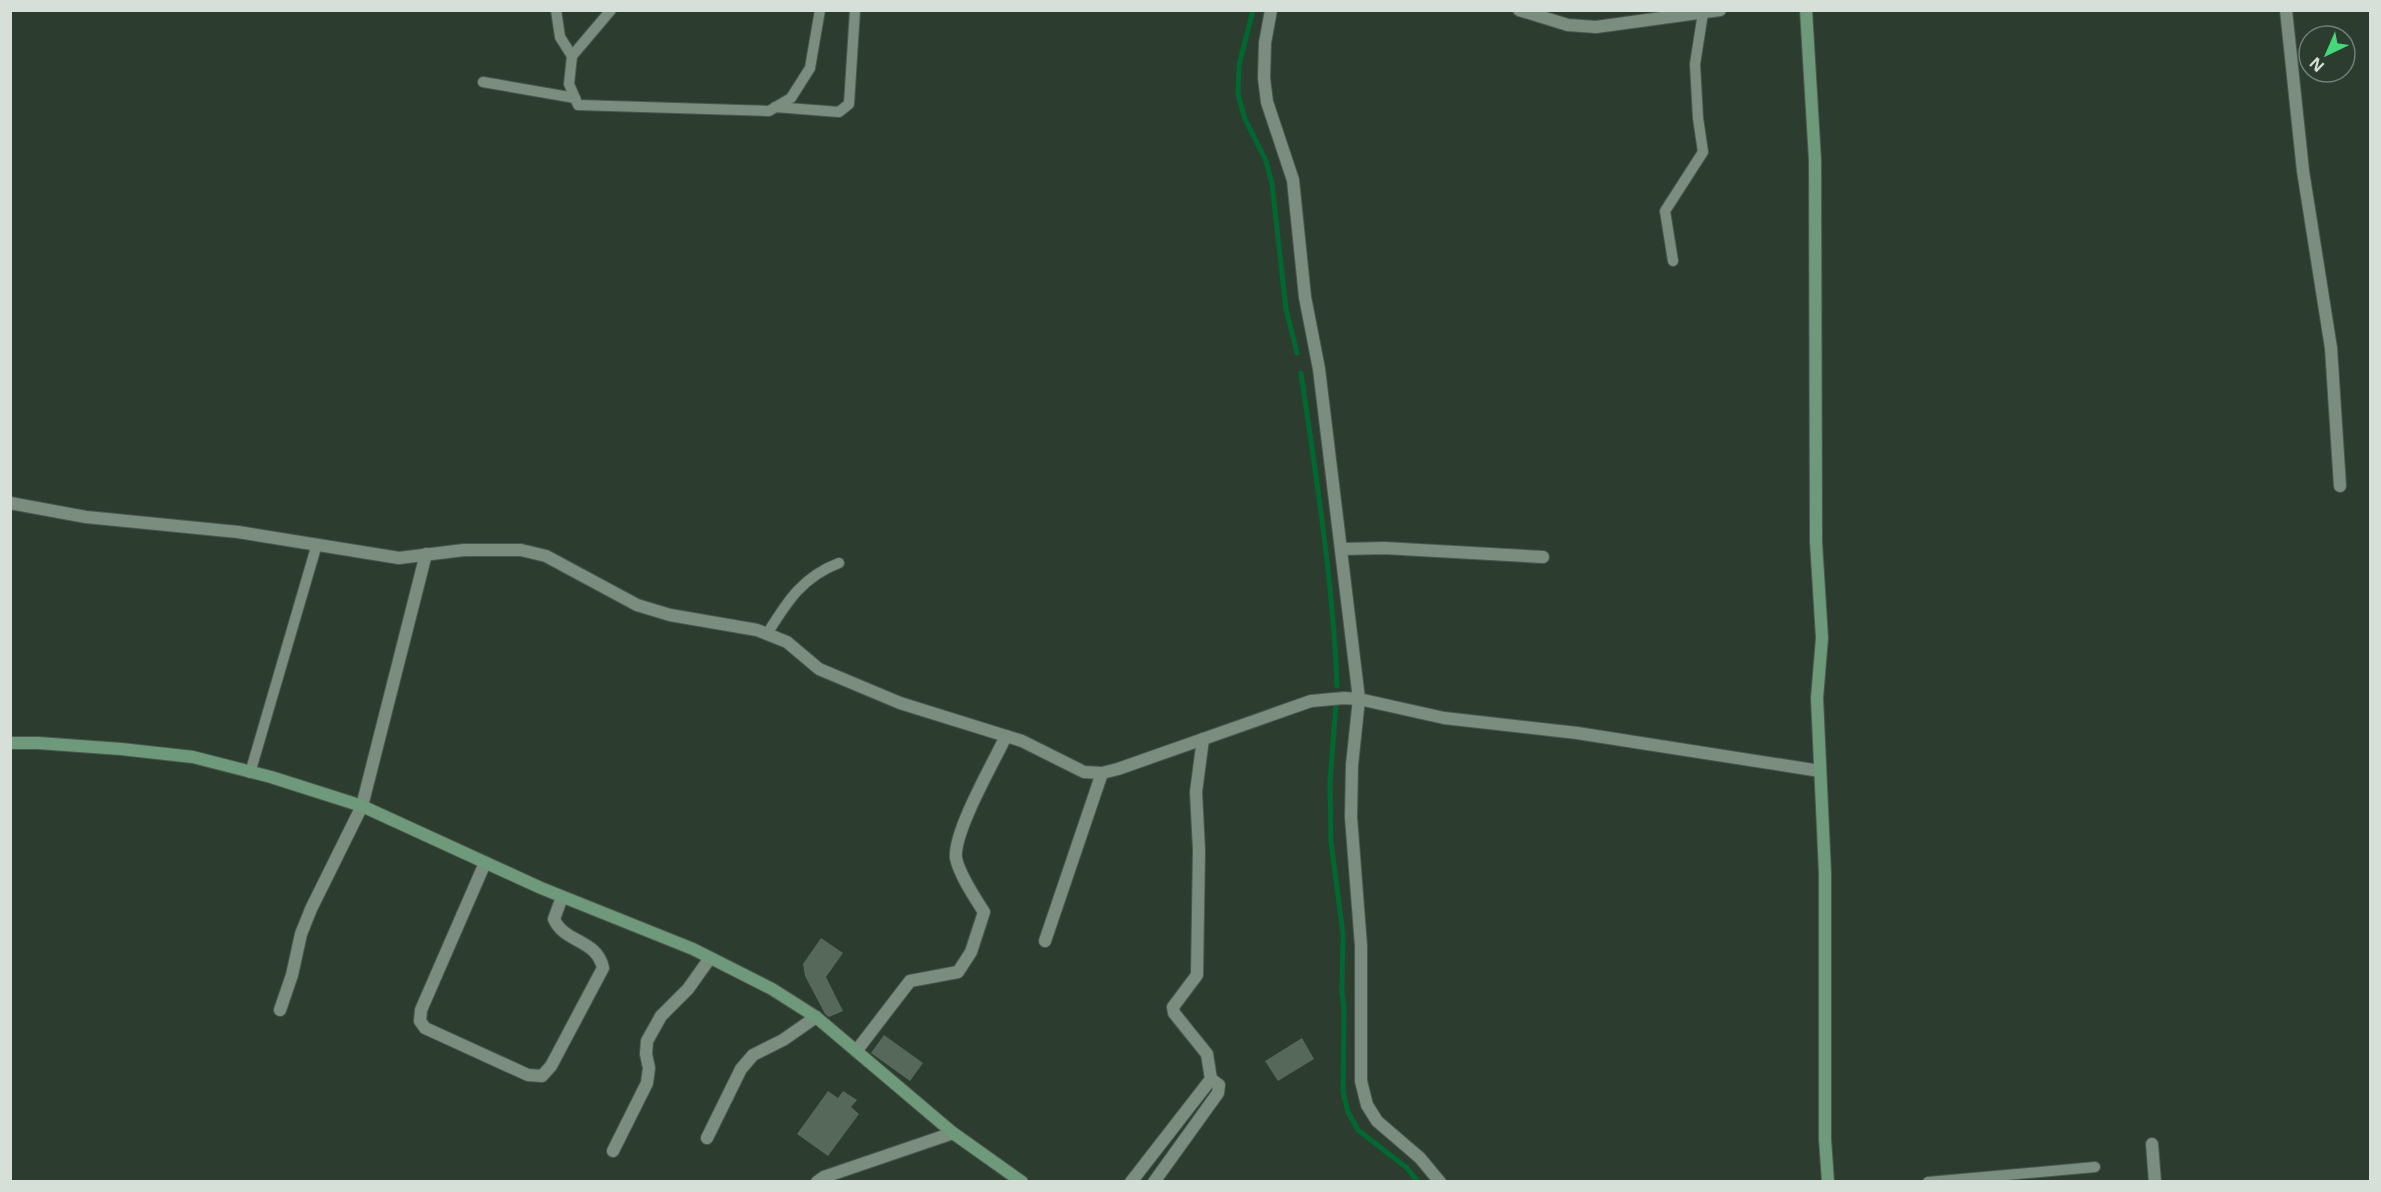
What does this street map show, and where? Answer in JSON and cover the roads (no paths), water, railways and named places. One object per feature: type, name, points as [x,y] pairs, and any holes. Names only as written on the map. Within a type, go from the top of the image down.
[{"type":"street","points":[[1271,10],[1265,43],[1264,78],[1267,102],[1293,180],[1305,297],[1319,369],[1359,699],[1352,765],[1351,818],[1361,946],[1361,1081],[1367,1105],[1377,1121],[1420,1158],[1440,1182]]},
{"type":"street","points":[[1519,10],[1568,25],[1596,27],[1720,10]]},
{"type":"street","points":[[1806,10],[1815,160],[1816,542],[1822,638],[1817,698],[1825,873],[1825,1139],[1828,1182]]},
{"type":"street","points":[[2286,10],[2303,171],[2331,348],[2340,486]]},
{"type":"street","points":[[10,503],[86,517],[238,532],[399,558],[464,550],[521,550],[546,556],[637,605],[670,615],[757,630],[787,642],[819,669],[900,703],[1022,741],[1084,772],[1102,773],[1311,701],[1344,698],[1359,699],[1444,718],[1577,733],[1820,771]]},
{"type":"street","points":[[1342,549],[1384,548],[1543,557]]},
{"type":"street","points":[[280,1010],[308,918],[362,806],[426,554]]},
{"type":"street","points":[[857,1050],[910,981],[958,972],[970,952],[984,912],[966,881],[956,857],[961,830],[1006,736]]},
{"type":"street","points":[[1154,1182],[1218,1093],[1219,1085],[1211,1079],[1207,1054],[1174,1013],[1173,1007],[1197,975],[1199,850],[1196,792],[1203,739]]},
{"type":"street","points":[[10,743],[98,747],[181,756],[281,780],[362,806],[562,897],[693,949],[772,989],[816,1017],[952,1133],[1022,1182]]},
{"type":"street","points":[[1044,941],[1102,773]]},
{"type":"street","points":[[485,863],[421,1010],[420,1021],[425,1028],[528,1075],[542,1076],[551,1066],[603,968],[601,958],[594,950],[557,927],[554,919],[562,897]]},
{"type":"street","points":[[613,1151],[647,1083],[649,1068],[645,1054],[647,1041],[661,1016],[688,989],[710,958]]},
{"type":"street","points":[[707,1138],[741,1069],[753,1055],[783,1040],[816,1017]]},
{"type":"street","points":[[1131,1182],[1211,1079]]},
{"type":"street","points":[[817,1182],[824,1177],[952,1133]]},
{"type":"street","points":[[2152,1144],[2155,1182]]},
{"type":"lane","points":[[556,10],[560,37],[572,56]]},
{"type":"lane","points":[[611,10],[572,56],[569,84],[578,105],[769,111],[791,98],[810,68],[820,10]]},
{"type":"lane","points":[[775,107],[839,112],[849,104],[855,10]]},
{"type":"lane","points":[[1673,261],[1665,211],[1703,152],[1698,117],[1695,64],[1703,13]]},
{"type":"lane","points":[[483,82],[575,98]]},
{"type":"lane","points":[[250,773],[317,544]]},
{"type":"lane","points":[[767,634],[789,599],[820,570],[839,563]]},
{"type":"lane","points":[[1928,1182],[2095,1167]]},
{"type":"waterway","points":[[1253,10],[1239,65],[1238,95],[1245,119],[1266,161],[1272,184],[1286,309],[1297,353]]},
{"type":"waterway","points":[[1301,373],[1328,568],[1337,686]]},
{"type":"waterway","points":[[1336,702],[1330,783],[1331,842],[1343,934],[1343,1092],[1348,1112],[1358,1130],[1407,1168],[1418,1182]]}]
